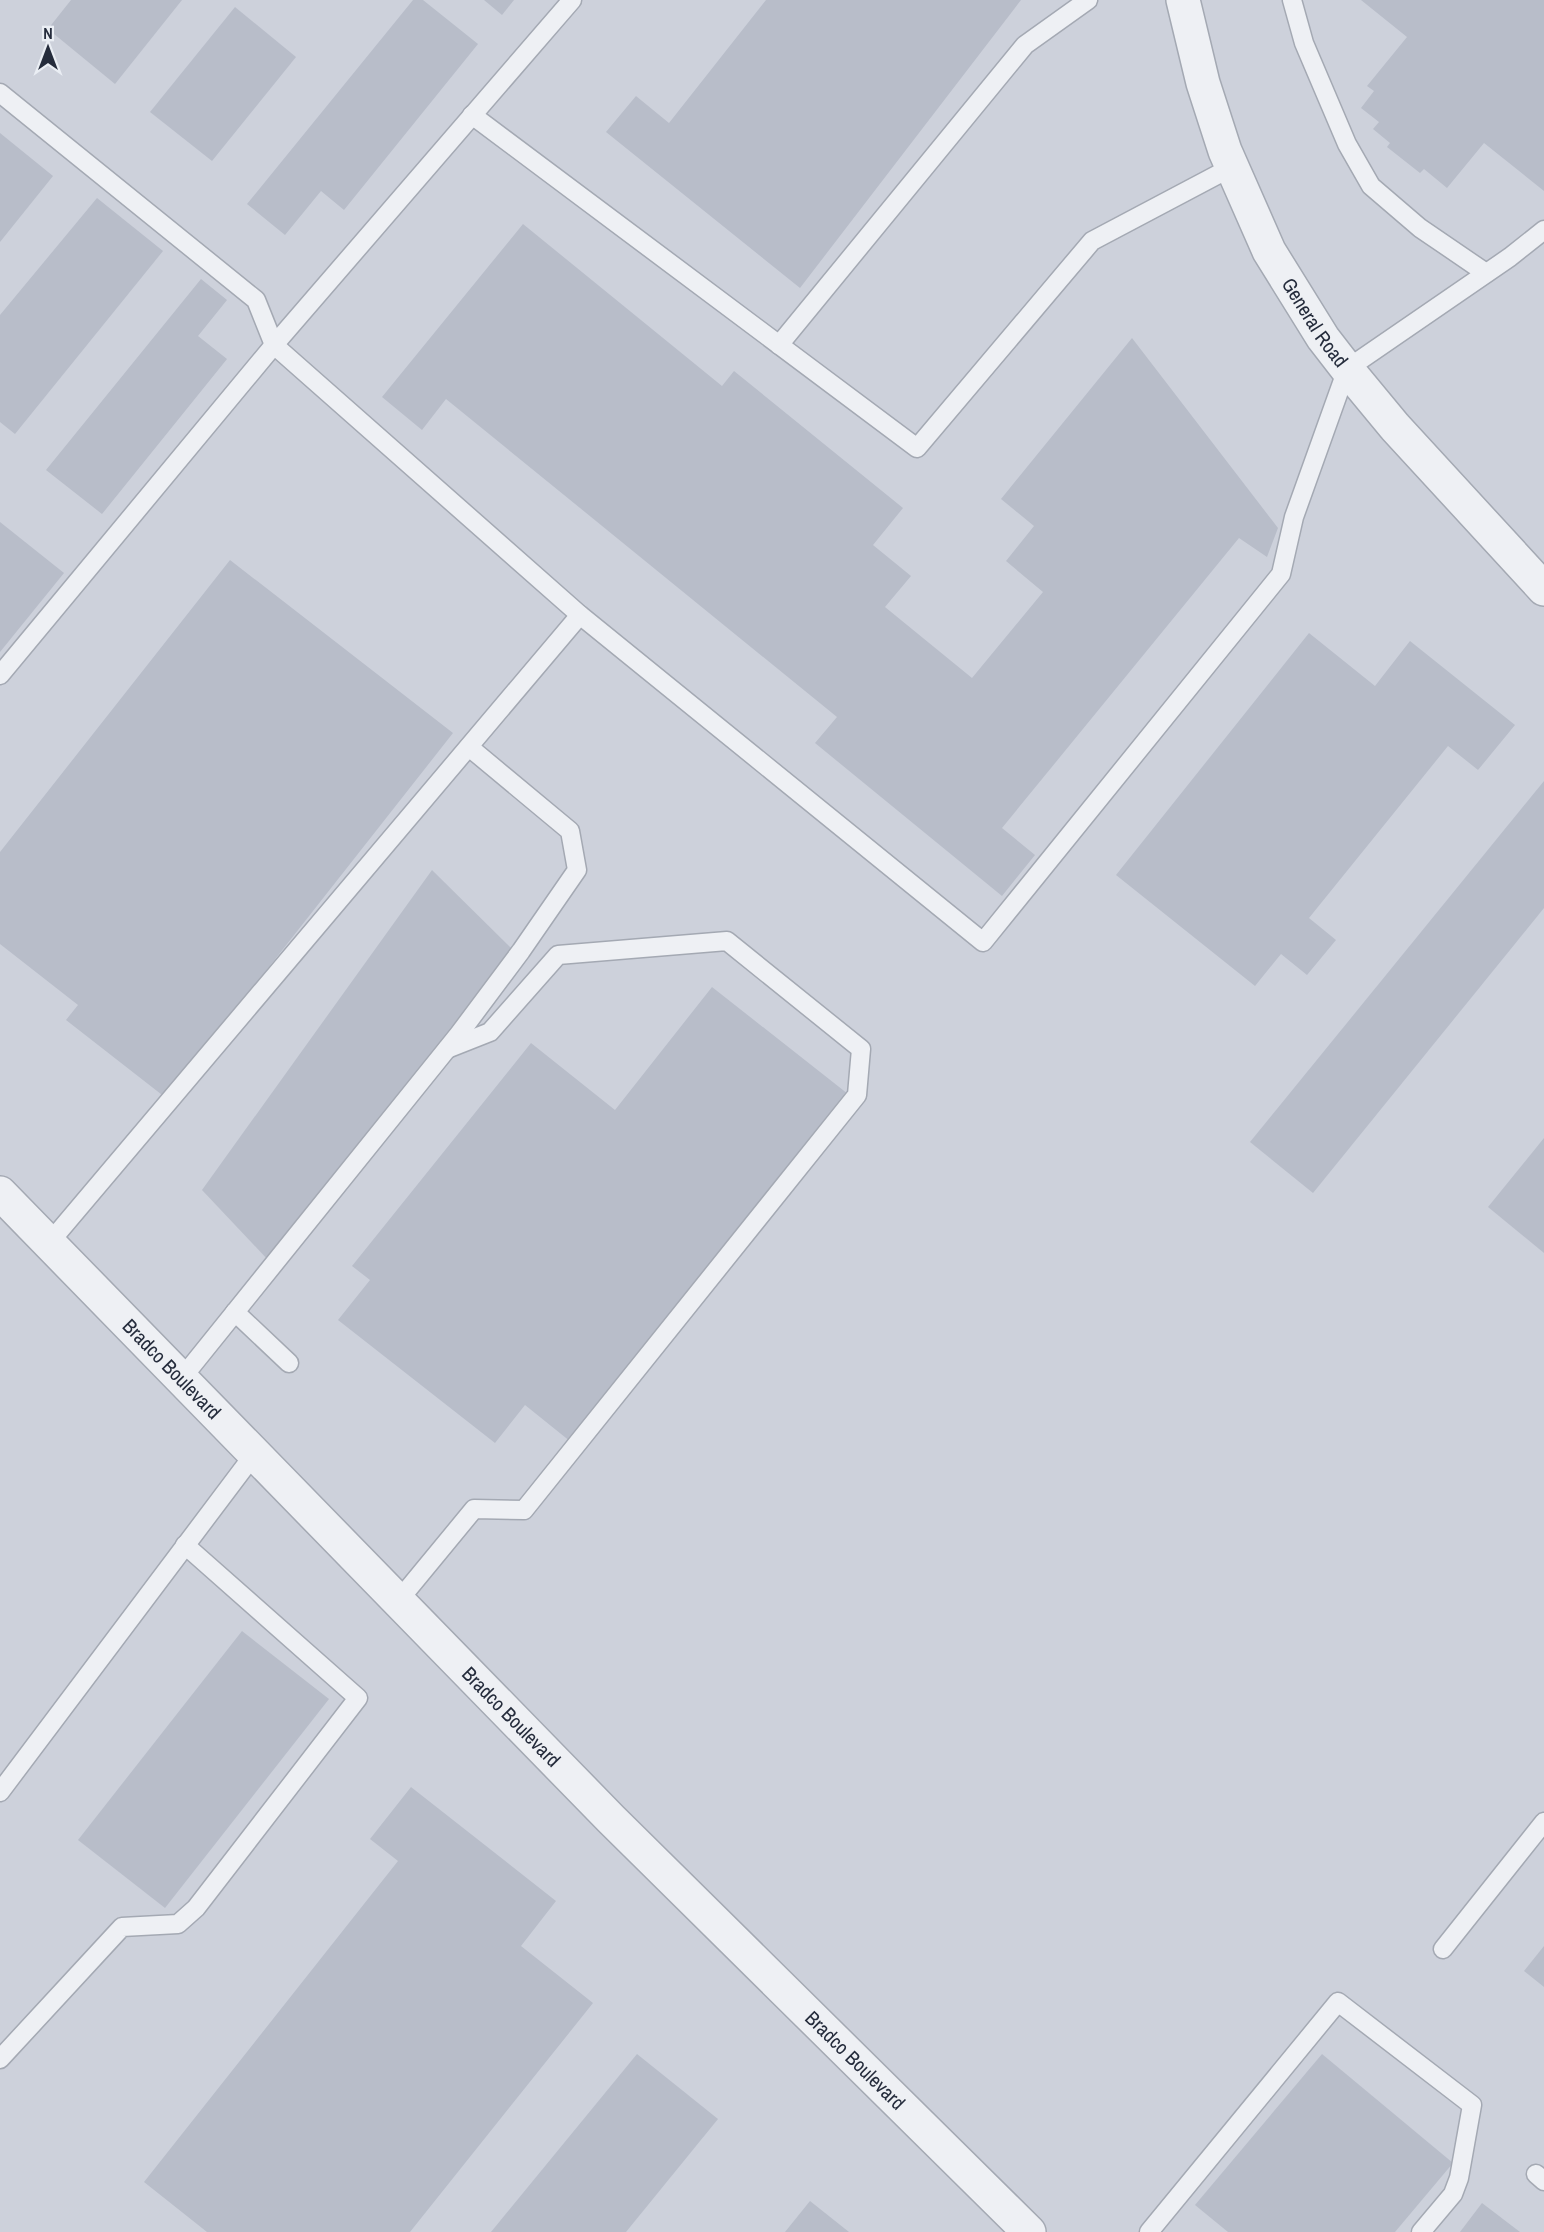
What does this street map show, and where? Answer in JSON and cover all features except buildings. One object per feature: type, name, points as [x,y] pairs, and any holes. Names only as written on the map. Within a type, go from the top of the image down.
[{"type":"street","name":"General Road","points":[[1183,0],[1203,83],[1232,167],[1269,251],[1323,338],[1347,369],[1395,427],[1544,589]]},
{"type":"street","name":"Bradco Boulevard","points":[[0,1193],[611,1819],[1029,2232]]},
{"type":"lane","points":[[0,675],[274,345],[572,0]]},
{"type":"lane","points":[[779,345],[1025,45],[1088,0]]},
{"type":"lane","points":[[1292,0],[1308,53],[1347,144],[1371,186],[1419,228],[1486,273]]},
{"type":"lane","points":[[0,93],[256,300],[274,345],[580,615],[983,942],[1281,574],[1294,517],[1347,369],[1544,230]]},
{"type":"lane","points":[[472,115],[917,448],[1092,241],[1232,167]]},
{"type":"lane","points":[[50,1242],[580,615]]},
{"type":"lane","points":[[182,1378],[447,1049],[522,951],[576,870],[570,831],[469,747]]},
{"type":"lane","points":[[399,1600],[474,1509],[524,1510],[856,1095],[861,1048],[728,941],[558,955],[490,1032],[447,1049]]},
{"type":"lane","points":[[235,1312],[289,1363]]},
{"type":"lane","points":[[0,1791],[255,1453]]},
{"type":"lane","points":[[0,2059],[122,1927],[178,1924],[196,1908],[358,1698],[185,1545]]},
{"type":"lane","points":[[1443,1949],[1544,1822]]},
{"type":"lane","points":[[1149,2232],[1338,2002],[1472,2105],[1459,2178],[1453,2194],[1421,2232]]},
{"type":"shaded area","points":[[0,0],[1544,0],[1544,2232],[0,2232]]}]
